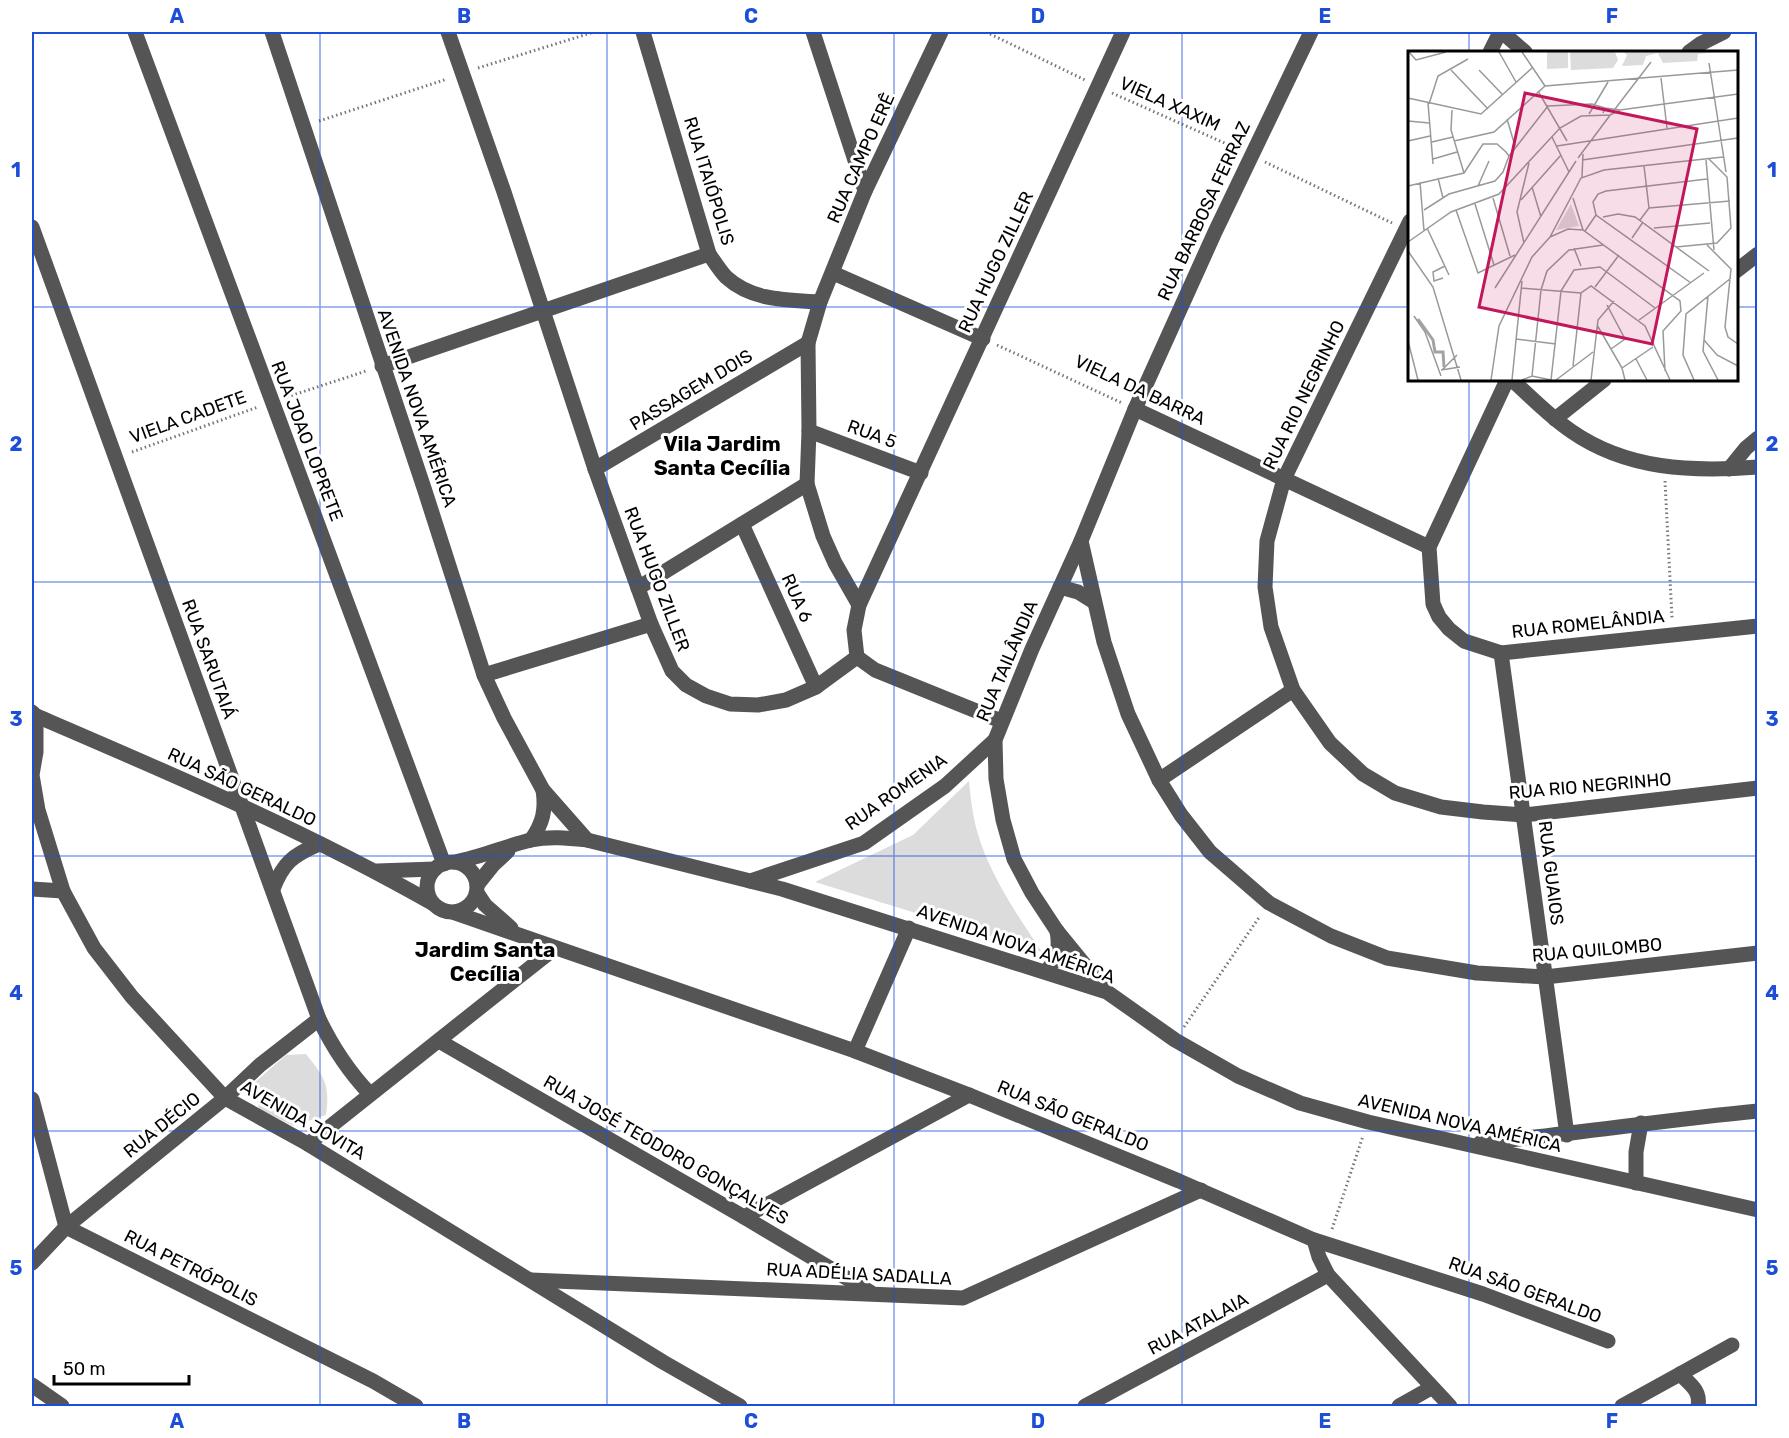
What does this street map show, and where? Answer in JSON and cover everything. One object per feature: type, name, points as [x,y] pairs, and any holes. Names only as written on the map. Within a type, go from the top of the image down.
[{"type":"street","name":"RUA JOAO LOPRETE","points":[[135,32],[445,865]]},
{"type":"street","name":"AVENIDA NOVA AMÉRICA","points":[[272,32],[484,675],[504,718],[543,790],[587,840],[782,889],[1107,992],[1175,1040],[1238,1076],[1300,1103],[1368,1122],[1758,1210]]},
{"type":"street","name":"RUA HUGO ZILLER","points":[[448,32],[504,192],[595,469],[651,624],[672,671],[686,685],[706,696],[730,704],[758,705],[786,700],[816,687],[857,657],[854,630],[859,605],[1123,32]]},
{"type":"street","name":"RUA ITAIÓPOLIS","points":[[643,32],[709,254],[726,276],[744,289],[777,299],[820,302]]},
{"type":"street","points":[[813,32],[865,191]]},
{"type":"street","name":"RUA CAMPO ERÊ","points":[[859,605],[823,536],[807,484],[808,343],[820,302],[865,191],[941,32]]},
{"type":"street","name":"RUA BARBOSA FERRAZ","points":[[1135,409],[1250,155],[1311,32]]},
{"type":"street","points":[[1491,51],[1501,32],[1524,51]]},
{"type":"street","points":[[1690,51],[1724,32]]},
{"type":"street","name":"RUA RIO NEGRINHO","points":[[1407,226],[1284,479],[1267,541],[1265,587],[1271,627],[1293,690],[1330,743],[1363,774],[1395,793],[1441,807],[1524,815],[1758,788]]},
{"type":"street","name":"RUA SARUTAIÁ","points":[[32,227],[35,248],[243,805],[319,1019],[345,1066],[370,1094]]},
{"type":"street","points":[[382,366],[709,254]]},
{"type":"street","points":[[1738,270],[1758,254]]},
{"type":"street","points":[[833,273],[983,339]]},
{"type":"street","name":"PASSAGEM DOIS","points":[[595,469],[808,343]]},
{"type":"street","name":"RUA ROMELÂNDIA","points":[[1507,381],[1430,547],[1433,604],[1439,617],[1449,629],[1464,641],[1501,653],[1758,626]]},
{"type":"street","points":[[1513,381],[1572,432],[1603,450],[1637,462],[1690,470],[1758,467]]},
{"type":"street","points":[[1555,419],[1603,381]]},
{"type":"street","name":"VIELA DA BARRA","points":[[1135,409],[1430,547]]},
{"type":"street","name":"RUA TAILÂNDIA","points":[[1107,992],[1057,931],[1032,893],[1014,859],[1003,820],[996,779],[994,740],[1081,541],[1135,409]]},
{"type":"street","name":"RUA 5","points":[[809,431],[921,472]]},
{"type":"street","points":[[1729,469],[1758,438]]},
{"type":"street","points":[[638,588],[807,484]]},
{"type":"street","name":"RUA 6","points":[[742,524],[816,687]]},
{"type":"street","name":"RUA QUILOMBO","points":[[1081,541],[1104,642],[1128,714],[1159,780],[1181,815],[1210,852],[1269,903],[1331,936],[1387,958],[1477,973],[1545,977],[1758,953]]},
{"type":"street","points":[[1060,588],[1078,592],[1094,602]]},
{"type":"street","points":[[484,675],[651,624]]},
{"type":"street","name":"RUA GUAIOS","points":[[1501,653],[1567,1135]]},
{"type":"street","points":[[857,657],[875,670],[1001,721]]},
{"type":"street","points":[[1159,780],[1293,690]]},
{"type":"street","name":"RUA SÃO GERALDO","points":[[33,714],[243,805],[377,871],[432,903]]},
{"type":"street","name":"AVENIDA JOVITA","points":[[33,714],[36,752],[32,775],[38,810],[63,891],[94,948],[132,997],[225,1098],[309,1144],[740,1407]]},
{"type":"street","name":"RUA ROMENIA","points":[[750,881],[864,843],[945,786],[994,740]]},
{"type":"street","name":"AVENIDA NOVA AMÉRICA","points":[[531,840],[544,818],[543,790]]},
{"type":"street","points":[[377,871],[445,865],[531,840],[549,838],[587,840]]},
{"type":"street","points":[[273,889],[280,872],[290,859],[319,844]]},
{"type":"street","points":[[445,865],[428,882],[427,889],[432,903],[443,911],[456,913],[468,908],[493,865],[513,847]]},
{"type":"street","name":"RUA ROMENIA","points":[[782,889],[791,877],[810,861]]},
{"type":"street","points":[[445,865],[470,870],[477,889]]},
{"type":"street","points":[[32,889],[63,891]]},
{"type":"street","name":"RUA SÃO GERALDO","points":[[477,889],[494,915],[520,935]]},
{"type":"street","name":"RUA SÃO GERALDO","points":[[456,913],[855,1051],[969,1095],[1321,1242],[1483,1294],[1608,1341]]},
{"type":"street","points":[[855,1051],[909,928]]},
{"type":"street","points":[[1045,972],[1053,965],[1058,955],[1057,931]]},
{"type":"street","points":[[309,1144],[555,948]]},
{"type":"street","name":"RUA DÉCIO","points":[[32,1263],[66,1227],[225,1098],[260,1065],[319,1019]]},
{"type":"street","name":"RUA JOSÉ TEODORO GONÇALVES","points":[[439,1041],[744,1217],[872,1294]]},
{"type":"street","points":[[744,1217],[969,1095]]},
{"type":"street","points":[[32,1099],[66,1227]]},
{"type":"street","points":[[1465,1144],[1567,1135],[1641,1123],[1758,1111]]},
{"type":"street","points":[[1636,1183],[1636,1152],[1641,1123]]},
{"type":"street","name":"RUA ADÉLIA SADALLA","points":[[529,1280],[963,1298],[1200,1190]]},
{"type":"street","name":"RUA PETRÓPOLIS","points":[[66,1227],[362,1376],[416,1407]]},
{"type":"street","points":[[1321,1242],[1319,1257],[1328,1275],[1450,1407]]},
{"type":"street","name":"RUA ATALAIA","points":[[1085,1407],[1328,1275]]},
{"type":"street","points":[[1622,1407],[1732,1345]]},
{"type":"street","points":[[1680,1374],[1695,1389],[1699,1399],[1698,1407]]},
{"type":"street","points":[[32,1385],[62,1407]]},
{"type":"street","points":[[1400,1407],[1431,1388]]},
{"type":"path","name":"VIELA XAXIM","points":[[986,32],[1098,87],[1407,226]]},
{"type":"path","name":"VIELA DA BARRA","points":[[983,339],[1135,409]]},
{"type":"path","name":"VIELA CADETE","points":[[114,459],[271,402],[382,366]]},
{"type":"path","points":[[1664,467],[1673,635]]},
{"type":"path","points":[[1175,1040],[1269,903]]},
{"type":"path","points":[[1321,1242],[1368,1122]]},
{"type":"shaded area","points":[[969,781],[973,813],[983,850],[1000,886],[1042,952],[815,882],[913,835]]},
{"type":"shaded area","points":[[306,1054],[325,1082],[326,1115],[293,1126],[259,1109],[253,1084],[286,1055]]},
{"type":"district","name":"Vila Jardim Santa Cecília","points":[[722,456]]},
{"type":"district","name":"Jardim Santa Cecília","points":[[485,962]]}]
